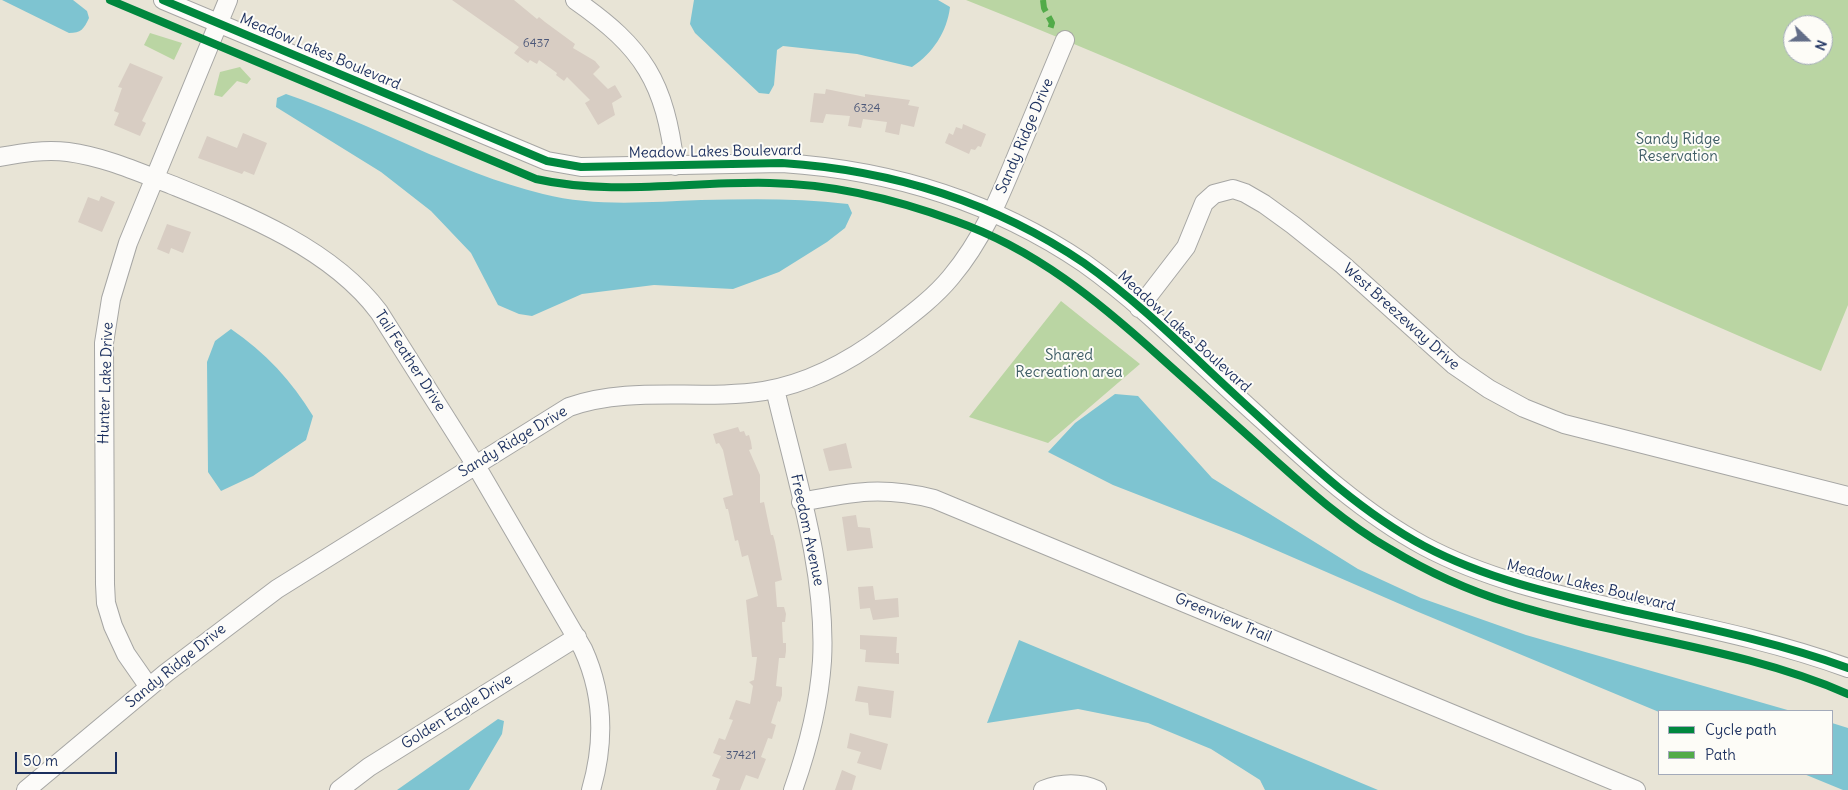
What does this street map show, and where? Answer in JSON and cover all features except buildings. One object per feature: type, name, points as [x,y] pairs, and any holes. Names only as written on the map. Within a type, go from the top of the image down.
[{"type":"street","name":"Meadow Lakes Boulevard","points":[[164,0],[547,161],[581,167],[782,163],[838,168],[892,178],[932,189],[993,213],[1024,228],[1085,264],[1139,308],[1335,485],[1391,526],[1427,548],[1484,572],[1542,590],[1776,645],[1848,668]]},
{"type":"street","name":"Hunter Lake Drive","points":[[149,687],[120,641],[106,603],[104,352],[106,323],[118,271],[154,178],[228,0]]},
{"type":"street","points":[[575,0],[617,31],[651,75],[668,120],[675,166]]},
{"type":"street","name":"Sandy Ridge Drive","points":[[26,790],[149,687],[277,589],[569,407],[586,401],[612,397],[734,393],[775,388],[820,374],[845,362],[901,322],[950,279],[975,246],[993,213],[1065,40]]},
{"type":"street","name":"Tail Feather Drive","points":[[0,156],[26,152],[66,152],[109,161],[244,215],[328,263],[349,278],[379,312],[475,464],[577,637],[591,668],[600,709],[599,756],[591,790]]},
{"type":"street","name":"West Breezeway Drive","points":[[1139,308],[1179,257],[1209,198],[1221,191],[1239,190],[1293,225],[1343,265],[1434,349],[1475,380],[1508,400],[1564,424],[1848,496]]},
{"type":"street","name":"Freedom Avenue","points":[[775,388],[818,573],[822,658],[811,729],[793,790]]},
{"type":"street","name":"Greenview Trail","points":[[802,502],[864,490],[892,490],[934,498],[1636,790]]},
{"type":"street","name":"Golden Eagle Drive","points":[[339,790],[369,767],[577,637]]},
{"type":"street","points":[[1043,790],[1065,784],[1079,784],[1097,790]]},
{"type":"green space","name":"Sandy Ridge Reservation","points":[[966,0],[1848,0],[1848,305],[1821,371],[1181,89]]},
{"type":"green space","points":[[150,33],[182,43],[174,60],[144,45]]},
{"type":"green space","points":[[240,67],[251,79],[247,84],[237,81],[222,97],[214,95],[220,72]]},
{"type":"green space","name":"Shared Recreation area","points":[[1061,301],[1140,364],[1048,443],[969,417]]},
{"type":"water","points":[[2,0],[73,0],[87,11],[89,18],[82,30],[69,33]]},
{"type":"water","points":[[694,0],[938,0],[950,7],[946,25],[938,41],[912,67],[857,54],[783,46],[777,50],[774,85],[769,94],[759,93],[695,33],[690,24]]},
{"type":"water","points":[[286,94],[350,119],[445,161],[510,185],[562,198],[621,203],[774,199],[848,204],[852,213],[845,228],[827,242],[779,272],[733,289],[654,285],[582,294],[532,316],[519,314],[498,305],[471,253],[431,211],[381,172],[276,107],[277,98]]},
{"type":"water","points":[[231,329],[255,347],[277,368],[313,416],[306,440],[253,476],[221,491],[208,472],[207,362],[215,341]]},
{"type":"water","points":[[1115,394],[1138,396],[1212,478],[1358,569],[1421,598],[1526,635],[1788,710],[1658,710],[1658,712],[1416,611],[1239,534],[1113,485],[1048,452],[1075,423]]},
{"type":"water","points":[[1019,640],[1378,790],[1265,790],[1260,780],[1211,749],[1148,723],[1078,709],[987,723]]},
{"type":"water","points":[[498,719],[504,721],[502,734],[469,790],[397,790]]},
{"type":"water","points":[[1833,723],[1848,728],[1848,790],[1843,790],[1806,775],[1833,775]]},
{"type":"marked path","points":[[1043,0],[1044,8],[1052,23],[1049,33]]},
{"type":"cycle path","points":[[110,0],[536,179],[593,187],[652,187],[741,183],[817,186],[864,194],[910,206],[955,221],[1012,246],[1064,278],[1137,336],[1324,503],[1356,527],[1419,565],[1448,580],[1509,603],[1551,615],[1765,665],[1807,678],[1848,694]]},
{"type":"cycle path","points":[[163,0],[547,161],[581,167],[782,163],[822,167],[862,173],[901,182],[977,206],[1050,241],[1107,280],[1151,317],[1336,486],[1379,518],[1424,546],[1470,567],[1519,584],[1763,642],[1848,668]]}]
